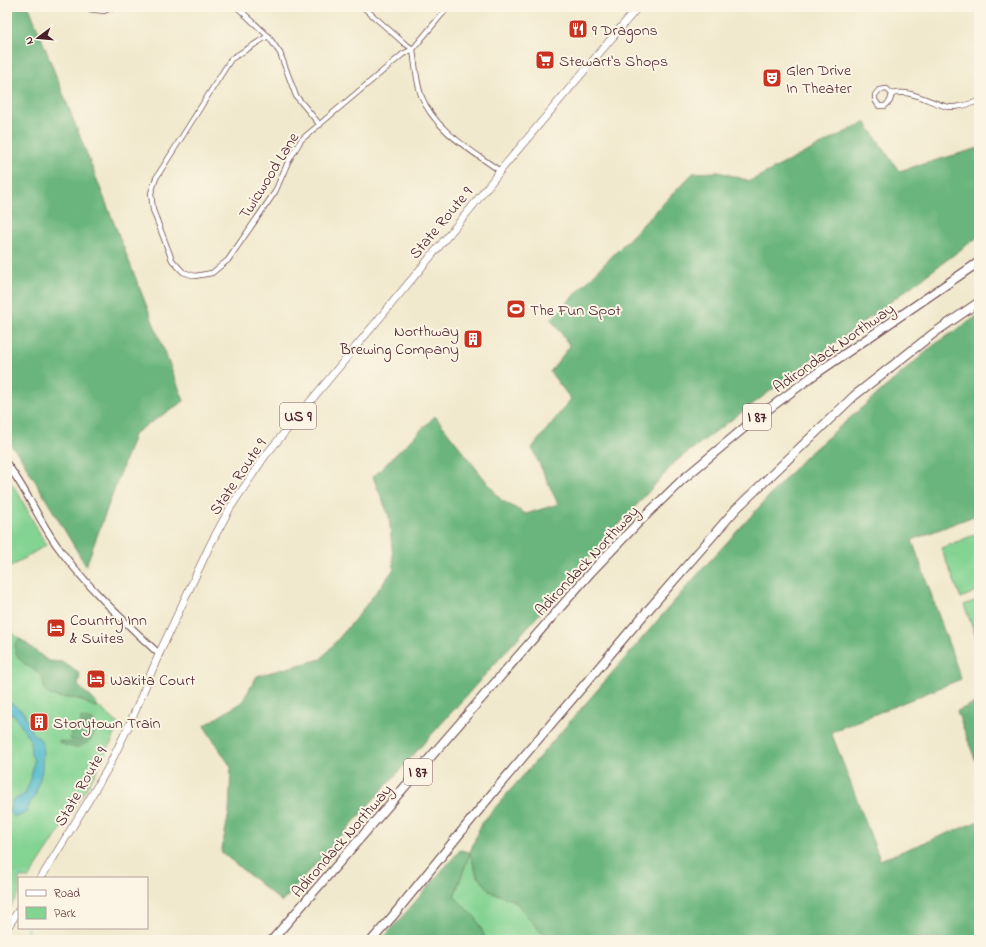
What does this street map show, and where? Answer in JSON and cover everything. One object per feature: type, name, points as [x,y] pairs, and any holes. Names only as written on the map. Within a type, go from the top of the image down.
[{"type":"highway","name":"Adirondack Northway","points":[[272,940],[591,572],[635,526],[672,491],[750,423],[814,375],[979,262]]},
{"type":"highway","points":[[372,940],[506,776],[628,632],[736,509],[854,396],[934,333],[979,302]]},
{"type":"main road","name":"State Route 9","points":[[41,877],[88,803],[108,768],[210,545],[230,508],[264,456],[638,7]]},
{"type":"main road","points":[[7,928],[18,912]]},
{"type":"street","points":[[80,8],[104,11],[115,7]]},
{"type":"street","points":[[237,7],[268,36],[280,53],[296,96],[320,124]]},
{"type":"street","points":[[363,7],[413,49],[421,96],[431,114],[447,133],[500,172]]},
{"type":"street","name":"Twicwood Lane","points":[[268,36],[231,59],[156,178],[151,193],[153,210],[172,260],[183,272],[195,276],[212,273],[228,260],[275,192],[288,162],[301,140],[403,54],[413,49],[448,7]]},
{"type":"street","points":[[892,94],[897,92],[911,94],[949,107],[979,101]]},
{"type":"street","points":[[7,464],[18,478],[41,520],[76,570],[126,622],[160,654]]},
{"type":"green space","points":[[7,7],[29,7],[184,401],[135,433],[86,566],[20,456],[7,441]]},
{"type":"green space","points":[[865,122],[899,171],[979,148],[979,236],[676,461],[282,902],[221,852],[229,813],[231,767],[204,726],[242,702],[257,676],[321,659],[356,618],[394,569],[389,516],[373,477],[435,416],[501,500],[526,514],[558,504],[532,448],[571,399],[550,372],[570,346],[551,319],[693,173],[719,172],[750,181]]},
{"type":"green space","points":[[979,315],[979,514],[912,540],[961,679],[831,732],[880,860],[979,821],[979,940],[557,940],[540,931],[515,901],[491,892],[477,875],[470,853],[454,896],[476,918],[486,940],[382,940],[460,850],[470,852],[481,824],[697,575],[805,457],[934,345]]},
{"type":"green space","points":[[7,477],[17,491],[46,545],[7,569]]},
{"type":"green space","points":[[979,533],[979,590],[961,598],[941,548]]},
{"type":"green space","points":[[979,599],[979,644],[964,605]]},
{"type":"green space","points":[[7,628],[120,725],[94,776],[30,877],[18,877],[18,896],[7,912]]},
{"type":"green space","points":[[19,640],[22,640],[48,661],[63,662],[80,674],[78,685],[95,701],[98,707],[78,699],[58,697],[47,693],[45,691],[41,676],[18,657],[15,644]]},
{"type":"green space","points":[[979,701],[979,770],[957,711]]},
{"type":"green space","points":[[80,719],[93,720],[95,724],[95,731],[91,739],[81,746],[75,747],[67,746],[59,742],[78,743],[86,739],[92,732],[94,725],[91,723],[81,723]]},
{"type":"green space","points":[[82,725],[91,725],[91,729],[80,741],[71,740],[70,737],[73,732]]},
{"type":"green space","points":[[470,853],[477,875],[491,892],[515,901],[540,931],[557,940],[486,940],[476,918],[454,896]]},
{"type":"water","points":[[7,701],[24,713],[32,733],[41,740],[43,745],[42,771],[34,799],[32,799],[24,814],[14,817],[9,812],[12,801],[25,794],[31,779],[34,760],[31,754],[30,740],[15,716],[10,713],[7,717]]},
{"type":"waterway","points":[[27,940],[28,929]]},
{"type":"place","name":"9 Dragons","points":[[578,29]]},
{"type":"place","name":"Stewart's Shops","points":[[545,60]]},
{"type":"place","name":"Glen Drive In Theater","points":[[772,78]]},
{"type":"place","name":"The Fun Spot","points":[[516,309]]},
{"type":"place","name":"Northway Brewing Company","points":[[473,339]]},
{"type":"place","name":"Country Inn & Suites","points":[[56,628]]},
{"type":"place","name":"Wakita Court","points":[[96,679]]},
{"type":"place","name":"Storytown Train","points":[[39,722]]}]
